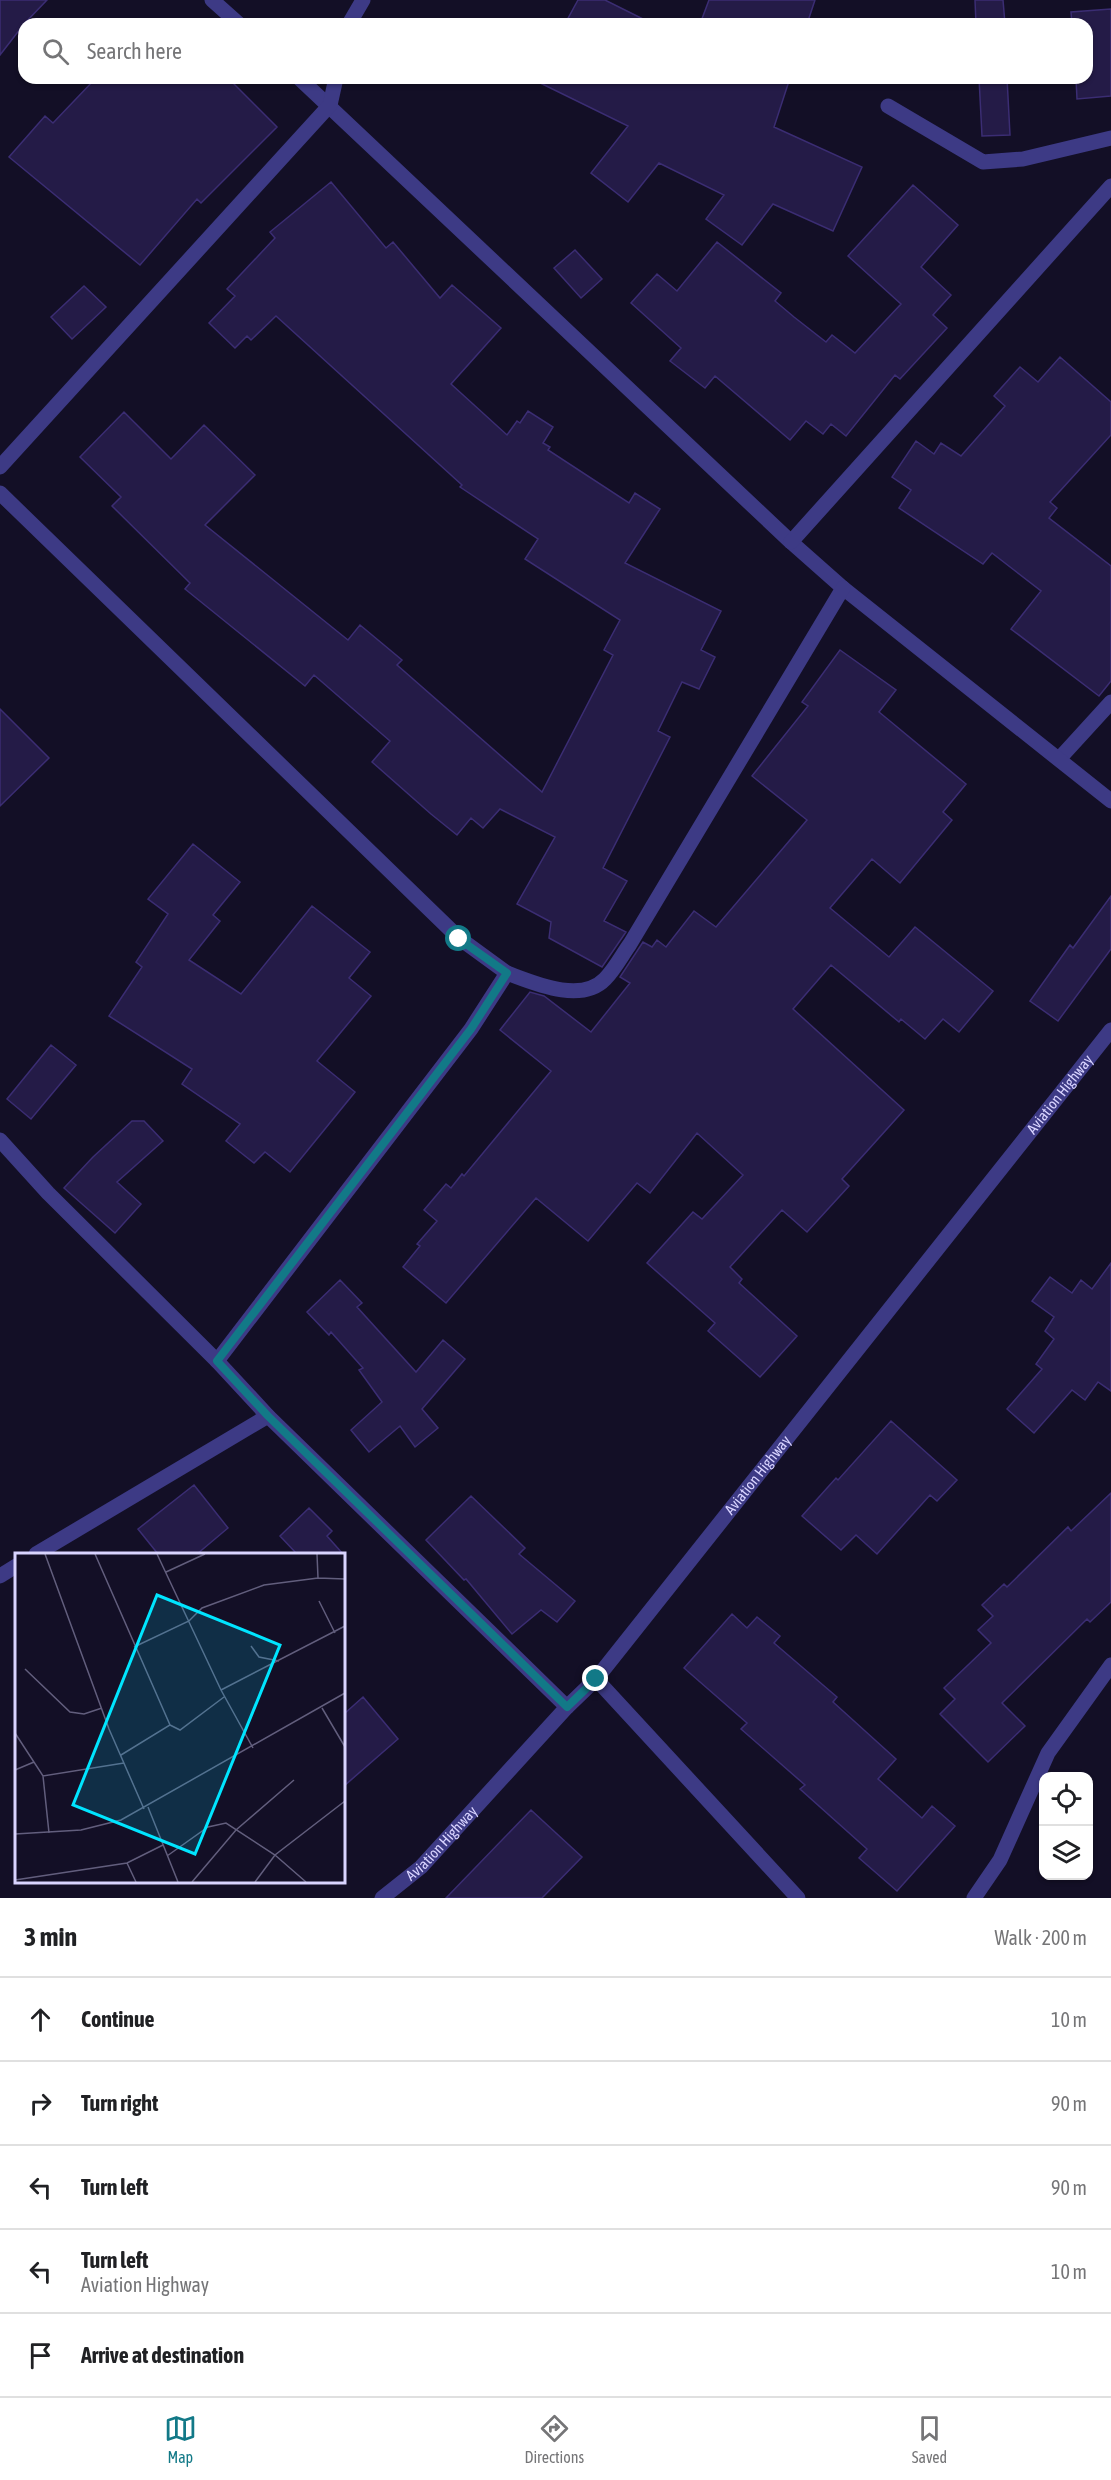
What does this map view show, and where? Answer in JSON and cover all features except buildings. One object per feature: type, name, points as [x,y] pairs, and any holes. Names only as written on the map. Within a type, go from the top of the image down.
[{"type":"street","points":[[212,0],[232,18]]},
{"type":"street","points":[[353,18],[363,0]]},
{"type":"street","points":[[306,84],[791,542],[843,588],[1111,801]]},
{"type":"street","points":[[0,467],[330,105],[335,84]]},
{"type":"street","points":[[888,106],[983,162],[1023,159],[1111,138]]},
{"type":"street","points":[[791,542],[1111,186]]},
{"type":"street","points":[[0,493],[459,939],[507,973],[559,991],[591,987],[604,980],[630,944],[843,588]]},
{"type":"street","points":[[1059,759],[1111,702]]},
{"type":"street","points":[[217,1361],[471,1029],[507,973]]},
{"type":"street","name":"Aviation Highway","points":[[382,1898],[421,1867],[567,1707],[596,1679],[1111,1030]]},
{"type":"street","points":[[0,1140],[48,1193],[217,1361],[268,1416],[567,1707]]},
{"type":"street","points":[[38,1553],[268,1416]]},
{"type":"street","points":[[0,1576],[15,1567]]},
{"type":"street","points":[[974,1898],[1000,1860],[1048,1753],[1111,1665]]},
{"type":"street","points":[[596,1679],[798,1898]]},
{"type":"route","points":[[459,939],[507,973],[471,1029],[217,1361],[268,1416],[567,1707],[596,1679]]}]
